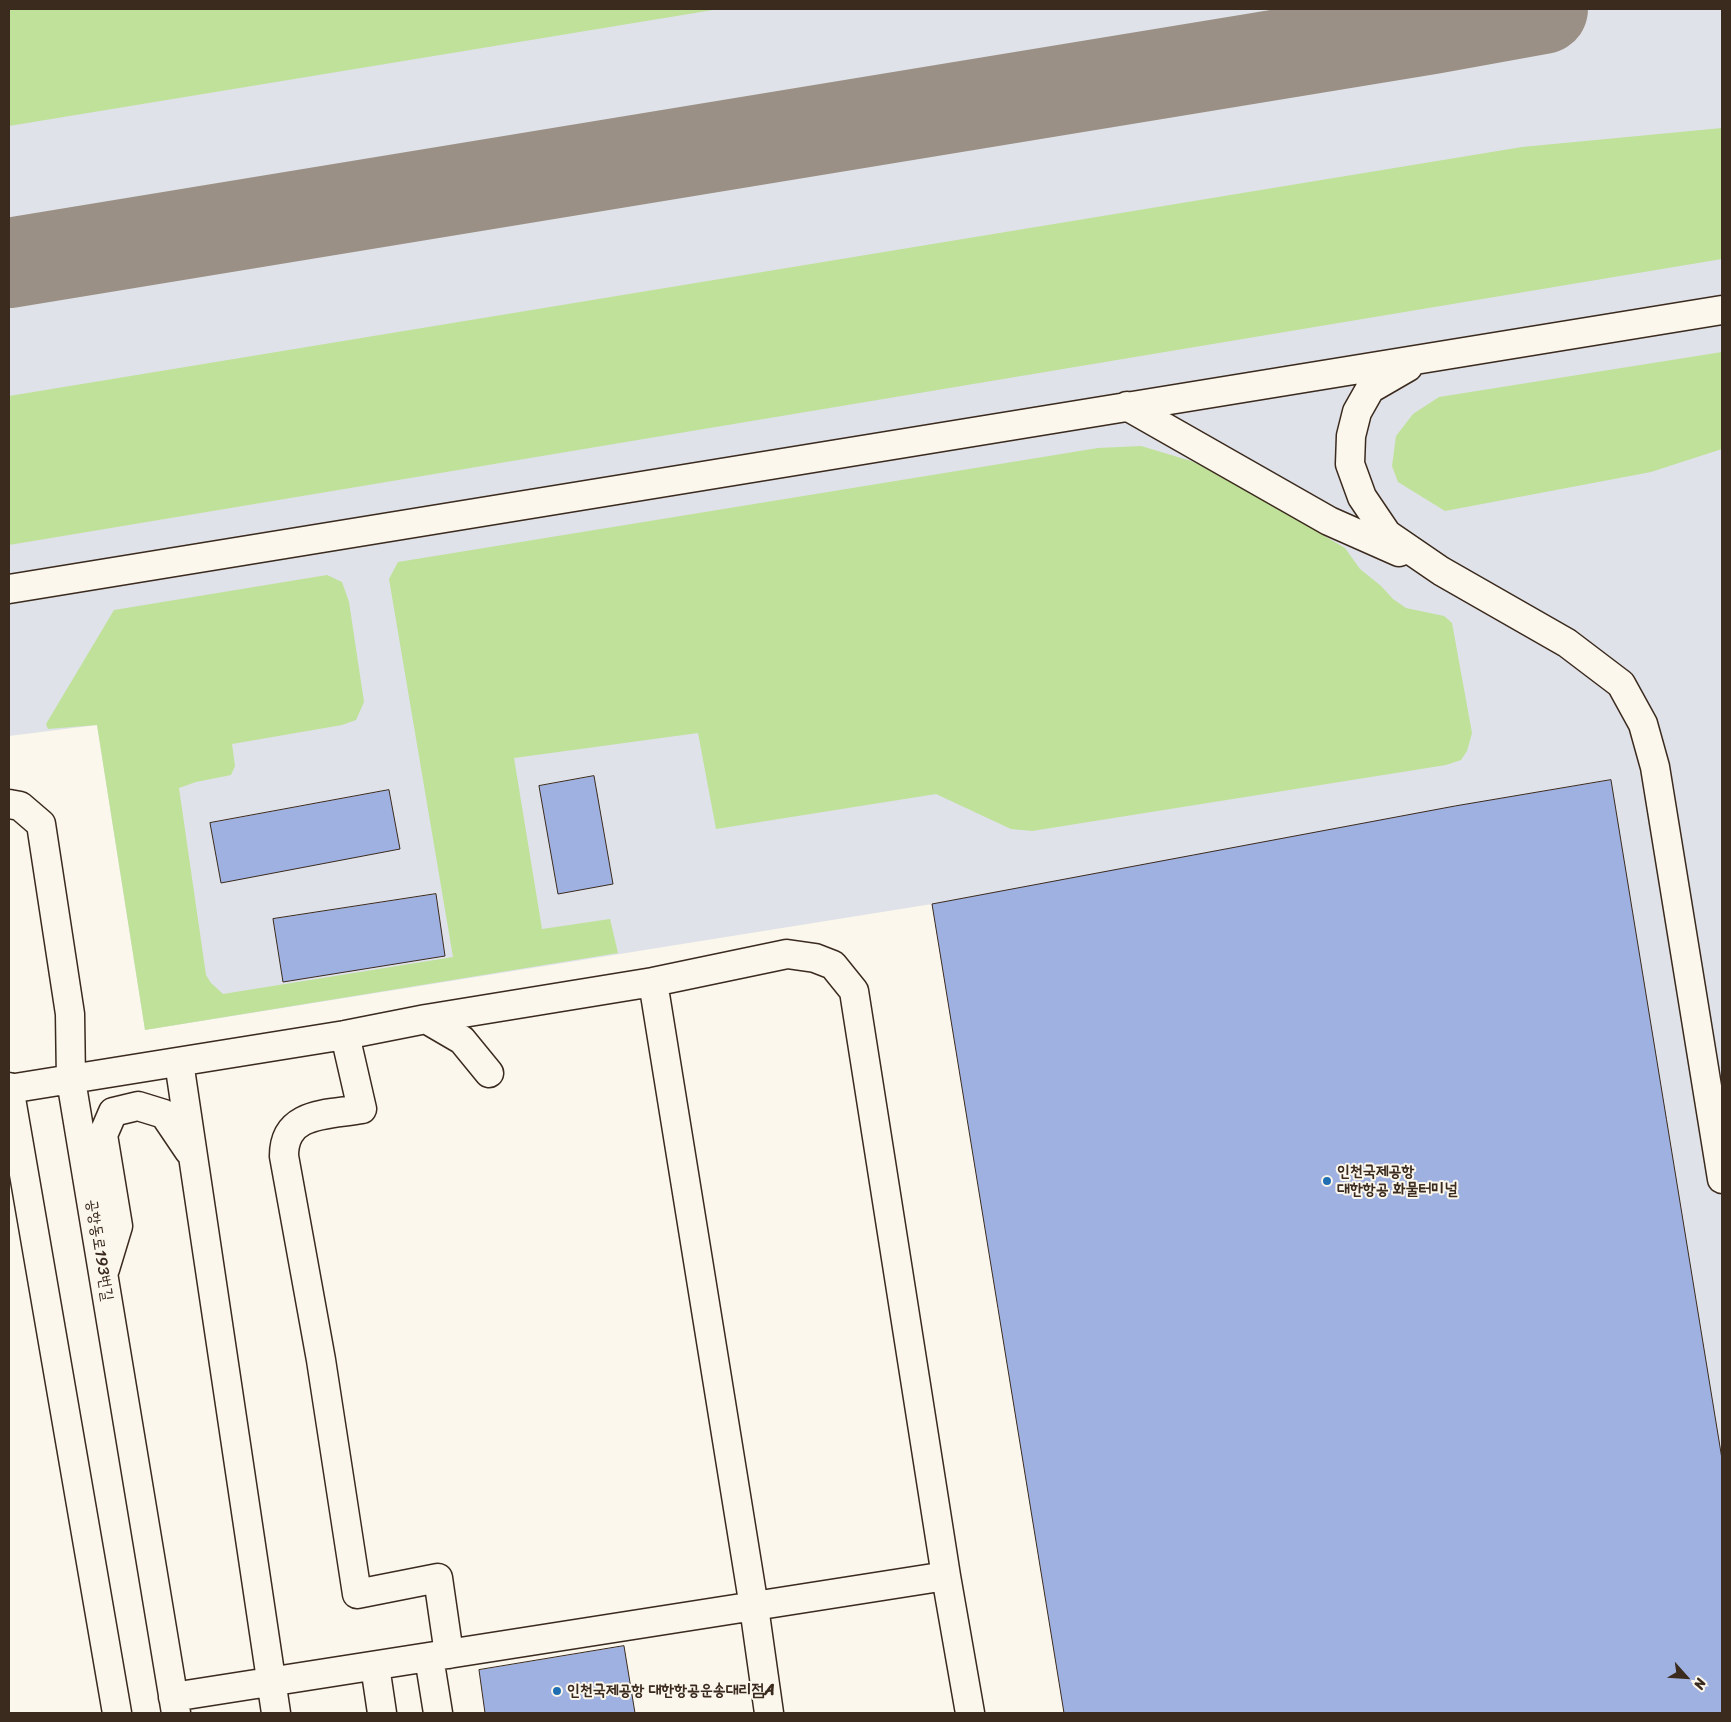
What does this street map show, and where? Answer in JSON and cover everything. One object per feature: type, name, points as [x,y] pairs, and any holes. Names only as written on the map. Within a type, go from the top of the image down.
[{"type":"lane","points":[[9,589],[1722,310]]},
{"type":"lane","points":[[1425,358],[1370,389],[1357,412],[1351,436],[1350,464],[1362,497],[1387,534],[1441,571],[1567,644],[1598,665],[1621,684],[1643,724],[1655,767],[1722,1178]]},
{"type":"lane","points":[[1127,406],[1330,521],[1441,571]]},
{"type":"lane","name":"공항동로193번길","points":[[9,804],[20,806],[41,824],[70,1014],[71,1080],[175,1705]]},
{"type":"lane","points":[[118,1713],[9,1088],[71,1080],[345,1035],[426,1019],[653,982],[787,954],[815,958],[833,965],[854,991],[946,1576],[970,1713]]},
{"type":"lane","points":[[653,982],[754,1606],[769,1713]]},
{"type":"lane","points":[[426,1019],[462,1040],[489,1073]]},
{"type":"lane","points":[[345,1035],[362,1110],[305,1118],[289,1132],[284,1143],[284,1156],[321,1360],[357,1594],[438,1578],[438,1713]]},
{"type":"lane","points":[[179,1062],[276,1713]]},
{"type":"lane","points":[[103,1275],[118,1226],[103,1135],[112,1112],[138,1106],[164,1114],[193,1157]]},
{"type":"lane","points":[[175,1705],[270,1682],[946,1576]]},
{"type":"lane","points":[[374,1666],[382,1713]]},
{"type":"shaded area","points":[[9,9],[1722,9],[1722,1713],[1064,1713],[932,904],[145,1030],[97,725],[9,736]]},
{"type":"green space","points":[[9,9],[719,9],[9,126]]},
{"type":"green space","points":[[1722,128],[1722,259],[9,545],[9,396],[1522,147]]},
{"type":"green space","points":[[1722,352],[1722,449],[1651,472],[1445,511],[1398,482],[1392,466],[1396,436],[1413,414],[1439,397]]},
{"type":"green space","points":[[1141,446],[1191,461],[1217,473],[1345,548],[1360,569],[1381,586],[1393,599],[1406,608],[1444,616],[1452,623],[1472,733],[1467,751],[1461,760],[1446,765],[1032,831],[1011,829],[936,794],[716,829],[698,733],[514,758],[542,929],[610,919],[618,953],[145,1030],[97,725],[48,729],[46,724],[114,610],[327,575],[342,582],[349,602],[364,702],[356,720],[342,725],[232,744],[235,766],[231,775],[196,782],[179,788],[206,975],[211,983],[223,994],[453,957],[389,579],[398,562],[1098,448]]},
{"type":"building","points":[[594,776],[613,884],[558,894],[539,786]]},
{"type":"building","name":"인천국제공항 대한항공 화물터미널","points":[[1611,780],[1722,1459],[1722,1713],[1064,1713],[932,904],[1455,806]]},
{"type":"building","points":[[389,790],[400,849],[221,883],[210,823]]},
{"type":"building","points":[[436,894],[445,956],[283,982],[273,919]]},
{"type":"building","name":"인천국제공항 대한항공운송대리점A","points":[[624,1646],[635,1713],[485,1713],[479,1670]]},
{"type":"taxiway","points":[[9,263],[1432,29],[1543,9]]},
{"type":"place","name":"인천국제공항 대한항공 화물터미널","points":[[1327,1181]]},
{"type":"place","name":"인천국제공항 대한항공운송대리점A","points":[[557,1691]]}]
